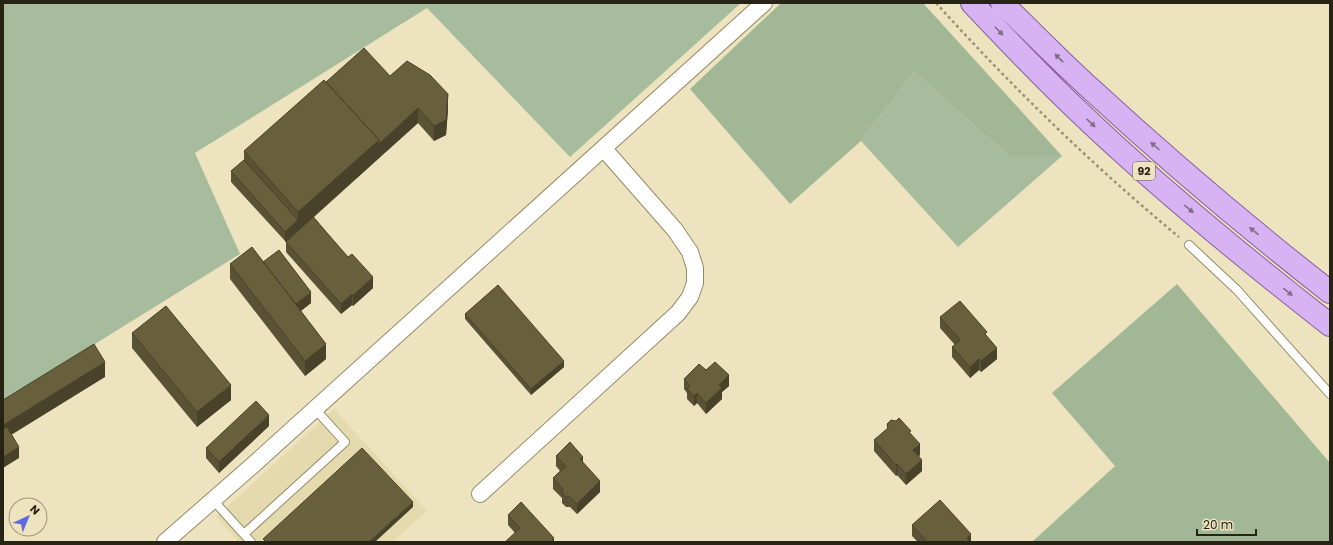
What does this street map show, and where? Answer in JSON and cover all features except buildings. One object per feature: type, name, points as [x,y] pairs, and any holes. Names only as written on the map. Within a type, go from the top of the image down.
[{"type":"main road","name":"92","points":[[972,3],[1049,84],[1105,136],[1199,218],[1330,325]]},
{"type":"main road","name":"92","points":[[1002,3],[1091,89],[1154,145],[1247,225],[1330,292]]},
{"type":"street","points":[[164,542],[315,409],[764,3]]},
{"type":"street","points":[[480,494],[678,313],[690,297],[695,283],[695,268],[690,252],[675,230],[604,149]]},
{"type":"lane","points":[[1189,245],[1237,290],[1330,394]]},
{"type":"lane","points":[[244,534],[345,442],[315,409]]},
{"type":"lane","points":[[213,500],[251,542]]},
{"type":"path","points":[[936,3],[976,47],[1054,126],[1093,163],[1189,245]]},
{"type":"shaded area","points":[[334,409],[427,511],[392,542],[239,542],[216,517]]},
{"type":"green space","points":[[3,3],[741,3],[570,157],[427,8],[195,153],[240,254],[3,401]]},
{"type":"green space","points":[[781,3],[923,3],[1062,156],[1009,156],[914,72],[861,141],[790,204],[690,89]]},
{"type":"green space","points":[[914,72],[1009,156],[1062,156],[958,247],[861,141]]},
{"type":"green space","points":[[1177,284],[1330,463],[1330,542],[1032,542],[1115,466],[1052,393]]}]
